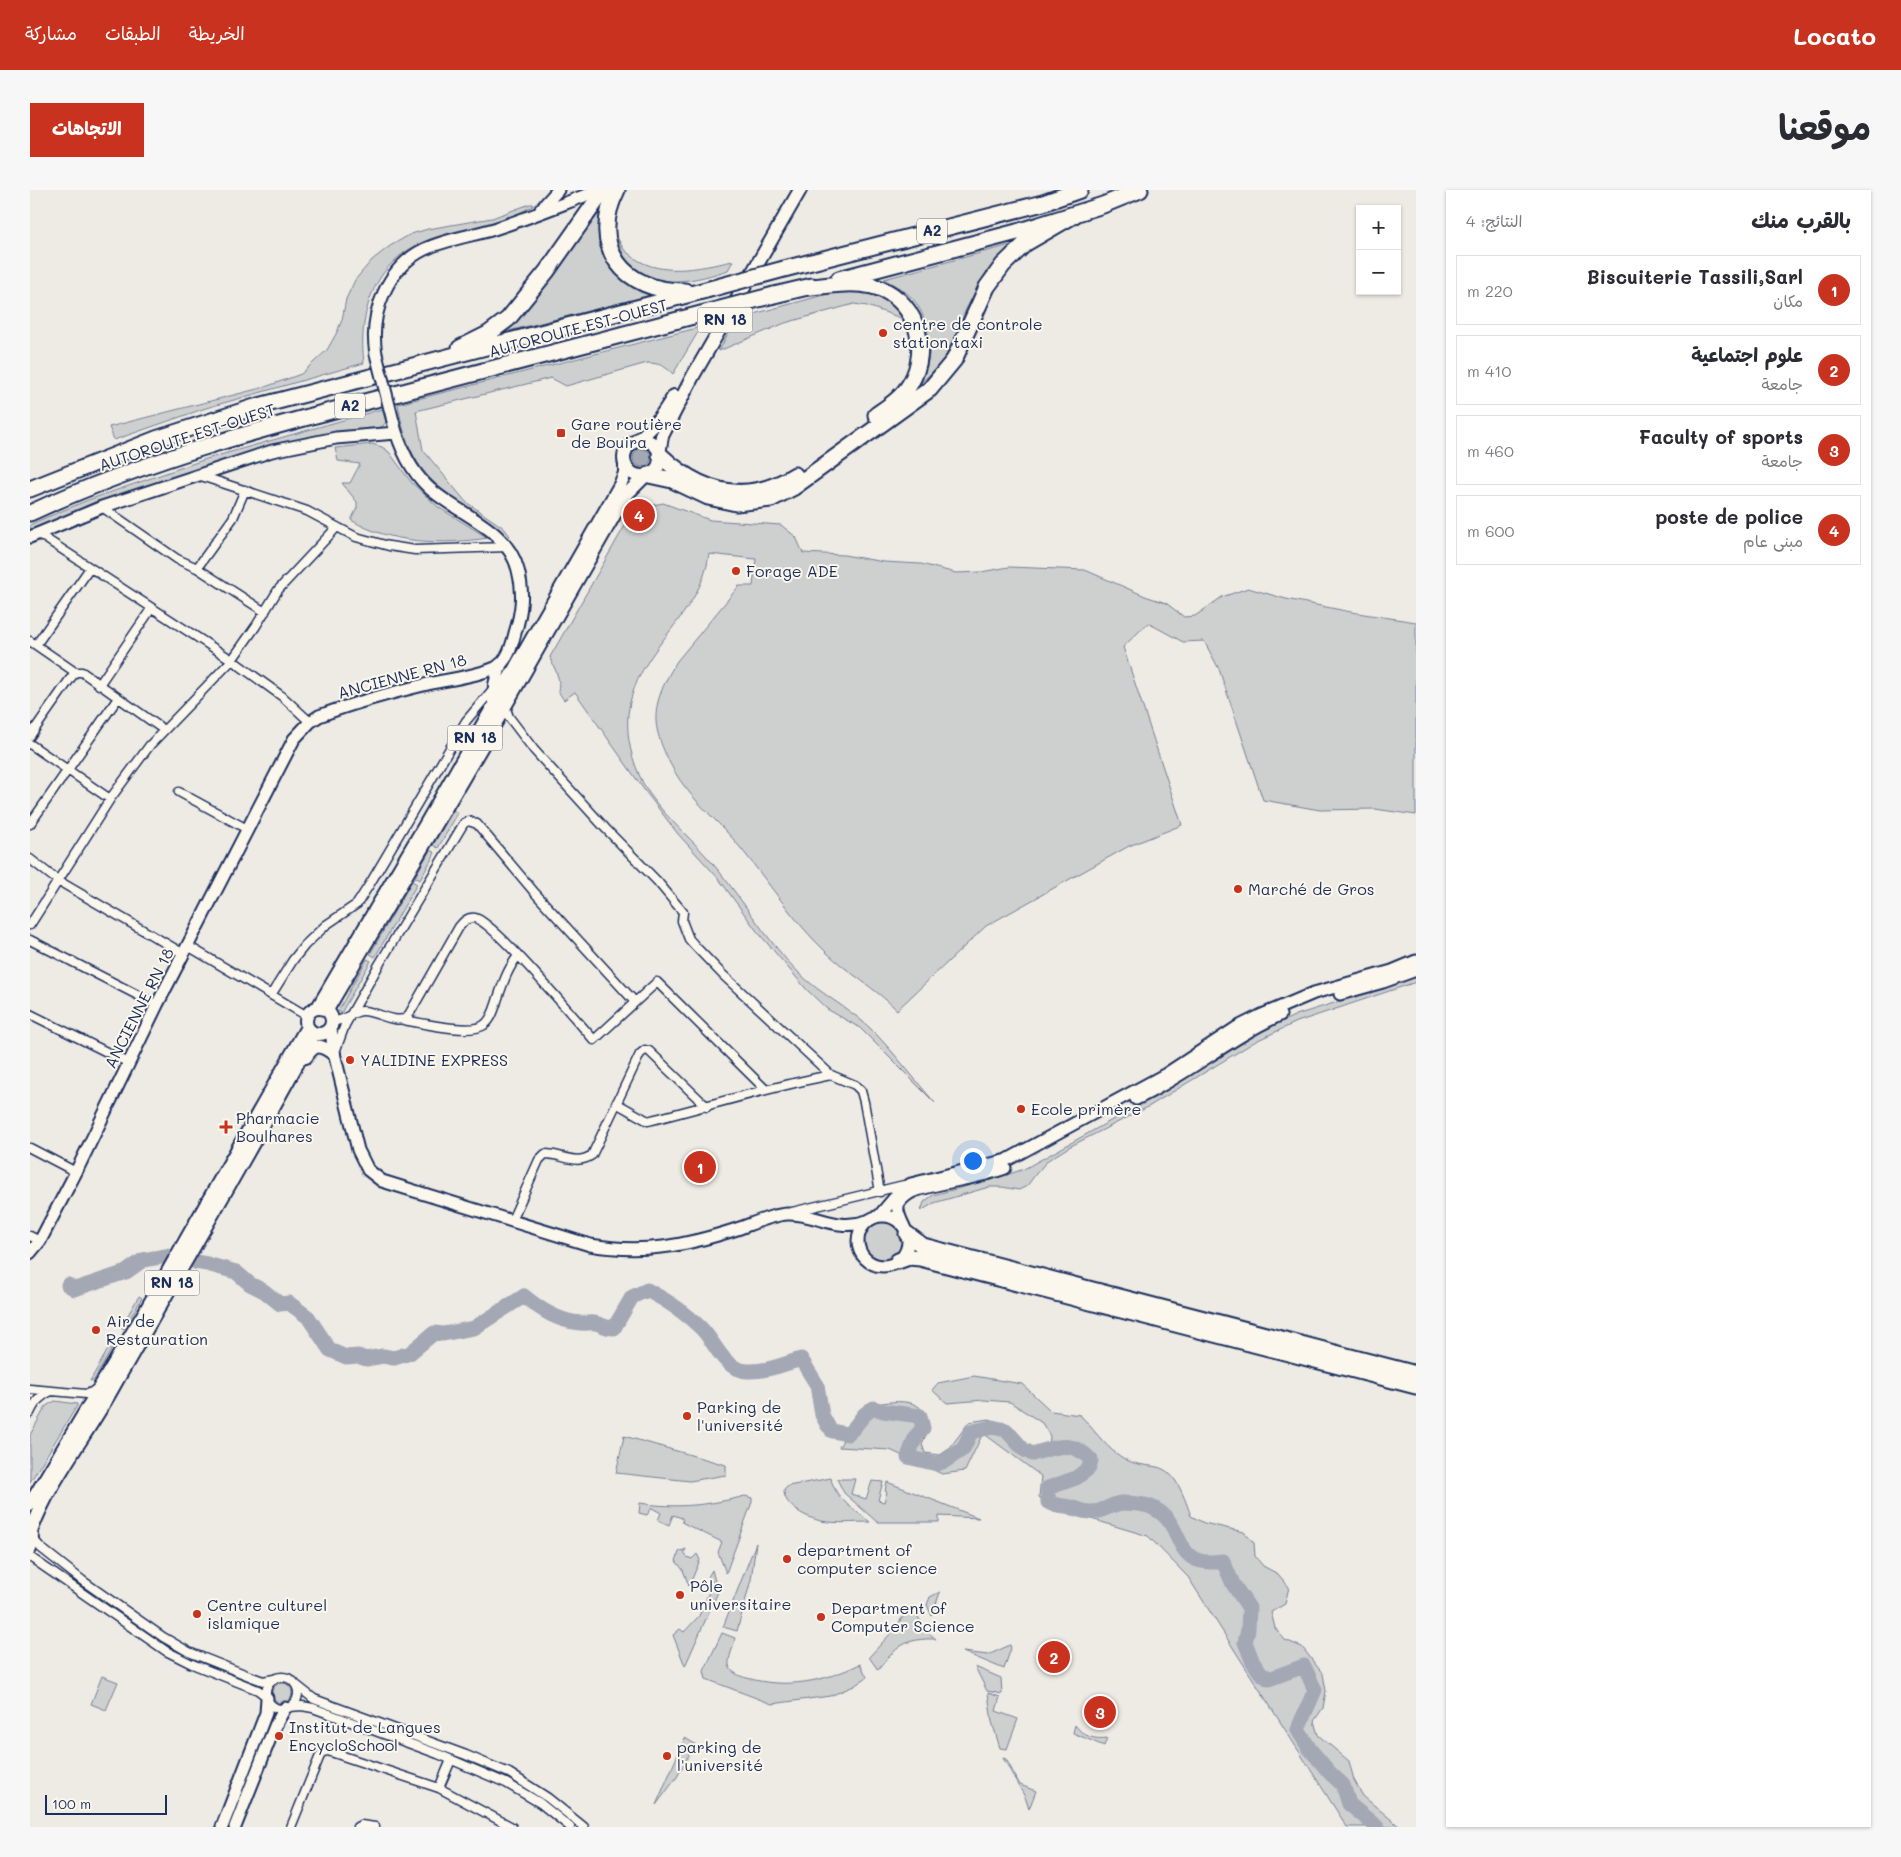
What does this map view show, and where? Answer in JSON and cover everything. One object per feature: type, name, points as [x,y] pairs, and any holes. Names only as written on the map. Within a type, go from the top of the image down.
[{"type":"highway","points":[[439,360],[488,334],[508,318],[547,271],[604,190]]},
{"type":"highway","points":[[616,190],[610,204],[606,227],[612,255],[622,268],[640,282],[658,289],[706,290]]},
{"type":"highway","name":"AUTOROUTE EST-OUEST","points":[[30,489],[156,439],[246,410],[1043,203],[1080,190]]},
{"type":"highway","name":"AUTOROUTE EST-OUEST","points":[[30,513],[124,473],[196,449],[308,416],[1017,232],[1103,205],[1140,190]]},
{"type":"highway","points":[[647,475],[672,480],[708,497],[736,503],[771,499],[794,487],[930,388],[954,360],[987,287],[1003,265],[1026,243],[1076,214]]},
{"type":"highway","points":[[659,454],[678,470],[712,488],[739,493],[762,490],[794,476],[892,404],[905,391],[918,368],[920,352],[916,324],[910,313],[900,302],[884,290],[861,284],[803,288]]},
{"type":"highway","points":[[906,1232],[923,1246],[1416,1374]]},
{"type":"highway","points":[[898,1261],[920,1258],[1416,1386]]},
{"type":"main road","points":[[531,216],[549,202],[558,190]]},
{"type":"main road","points":[[500,705],[495,685],[500,665],[508,655],[513,642],[522,603],[520,578],[516,562],[508,547],[489,530],[428,487],[410,464],[396,433],[376,354],[374,334],[378,309],[386,288],[396,274],[422,250],[531,216],[595,190]]},
{"type":"main road","name":"RN 18","points":[[636,441],[652,428],[668,407],[791,190]]},
{"type":"main road","name":"RN 18","points":[[659,454],[662,436],[693,376],[800,190]]},
{"type":"main road","points":[[33,535],[102,507],[272,451],[336,438],[396,433]]},
{"type":"main road","points":[[636,441],[649,442],[655,446],[659,454],[658,467],[647,475],[633,474],[625,465],[626,449],[636,441]]},
{"type":"main road","name":"RN 18","points":[[327,1017],[620,485],[625,473],[625,465]]},
{"type":"main road","name":"RN 18","points":[[327,1017],[495,724],[500,705],[628,493],[647,475]]},
{"type":"main road","name":"ANCIENNE RN 18","points":[[30,1253],[35,1238],[76,1172],[129,1062],[294,738],[319,716],[403,690],[500,665]]},
{"type":"main road","points":[[879,1216],[901,1190],[911,1184],[1007,1160],[1166,1074],[1236,1028],[1262,1015],[1314,993],[1392,971],[1416,961]]},
{"type":"main road","points":[[833,1224],[850,1238],[868,1261],[880,1266],[893,1264],[898,1261],[908,1246],[906,1232],[898,1209],[899,1203],[912,1192],[985,1175],[1016,1164],[1082,1126],[1160,1087],[1214,1052],[1271,1019],[1318,1000],[1383,982],[1416,970]]},
{"type":"main road","points":[[327,1017],[311,1010],[312,1027],[334,1051]]},
{"type":"main road","points":[[312,1027],[327,1032],[327,1017]]},
{"type":"main road","points":[[327,1017],[358,1150],[368,1170],[382,1181],[590,1245],[613,1249],[652,1249],[692,1242],[787,1213],[806,1216],[833,1224],[846,1225],[879,1216],[892,1217],[902,1224],[906,1232]]},
{"type":"main road","name":"RN 18","points":[[31,1538],[44,1501],[107,1399],[230,1184],[284,1087],[312,1027]]},
{"type":"main road","name":"RN 18","points":[[30,1504],[312,1027]]},
{"type":"main road","points":[[284,1087],[296,1074],[312,1048],[322,1046],[334,1051]]},
{"type":"main road","points":[[864,1257],[859,1250],[858,1242],[862,1227],[867,1220]]},
{"type":"main road","points":[[222,1827],[266,1713],[266,1697]]},
{"type":"main road","points":[[235,1827],[275,1726],[287,1708]]},
{"type":"street","points":[[558,190],[559,195],[563,199],[585,203],[585,216]]},
{"type":"street","points":[[198,475],[318,515],[337,527],[372,542],[408,549],[508,547]]},
{"type":"street","points":[[197,568],[233,518],[245,490]]},
{"type":"street","points":[[102,507],[177,559],[197,568],[265,612]]},
{"type":"street","points":[[31,922],[110,799],[150,745],[232,660],[278,590],[337,527]]},
{"type":"street","points":[[33,535],[90,568],[232,660],[283,697],[310,722]]},
{"type":"street","points":[[90,568],[33,643],[75,672],[82,672],[164,730]]},
{"type":"street","points":[[99,685],[151,609]]},
{"type":"street","points":[[30,736],[75,672]]},
{"type":"street","points":[[271,995],[293,960],[314,934],[357,904],[466,721],[490,694],[495,685]]},
{"type":"street","points":[[30,824],[118,698]]},
{"type":"street","points":[[500,705],[534,750],[606,829],[657,881],[683,912],[682,921],[689,939],[696,947],[723,975],[831,1075],[855,1085],[861,1091],[880,1192]]},
{"type":"street","points":[[495,724],[504,719],[513,722]]},
{"type":"street","points":[[30,744],[110,799]]},
{"type":"street","points":[[179,792],[247,829]]},
{"type":"street","points":[[334,1051],[350,1016],[385,954],[464,823],[471,820],[477,824],[535,893],[635,1002]]},
{"type":"street","points":[[30,860],[58,880],[271,995],[312,1027]]},
{"type":"street","points":[[404,1020],[465,920],[474,918],[484,923],[518,956],[594,1040],[657,982],[766,1090]]},
{"type":"street","points":[[30,940],[158,1005]]},
{"type":"street","points":[[327,1017],[344,1020],[356,1012],[363,1011],[404,1020],[466,1029],[480,1028],[490,1018],[506,976],[518,956]]},
{"type":"street","points":[[30,1014],[129,1062]]},
{"type":"street","points":[[512,1220],[540,1160],[545,1154],[553,1154],[575,1160],[585,1160],[592,1155],[640,1054],[645,1050],[649,1051],[708,1107]]},
{"type":"street","points":[[616,1103],[648,1121],[831,1075]]},
{"type":"street","points":[[30,1148],[76,1172]]},
{"type":"street","points":[[787,1213],[911,1184]]},
{"type":"street","points":[[30,1389],[86,1394],[92,1392],[102,1383]]},
{"type":"street","points":[[30,1413],[36,1401],[51,1390]]},
{"type":"street","points":[[71,1393],[80,1396],[85,1402],[86,1411]]},
{"type":"street","points":[[31,1538],[84,1581],[163,1637],[189,1652],[263,1681],[287,1678],[314,1699],[509,1773],[548,1798],[584,1827]]},
{"type":"street","points":[[30,1557],[166,1651],[192,1664],[258,1690],[276,1708],[302,1706],[313,1708],[451,1760],[506,1783],[540,1803],[570,1827]]},
{"type":"street","points":[[266,1697],[268,1685],[274,1679]]},
{"type":"street","points":[[287,1708],[297,1696],[295,1684]]},
{"type":"street","points":[[291,1827],[319,1758],[322,1752],[328,1751],[439,1788],[512,1827]]},
{"type":"street","points":[[439,1788],[451,1760]]},
{"type":"street","points":[[357,1827],[361,1825],[375,1827]]},
{"type":"shaded area","points":[[533,204],[533,206],[501,220],[423,242],[402,254],[389,266],[371,295],[366,311],[363,328],[364,363],[206,408],[114,440],[109,427],[265,387],[301,374],[327,350],[342,320],[346,299],[355,280],[372,260],[390,246],[411,234],[428,229],[492,218]]},
{"type":"shaded area","points":[[599,211],[601,240],[604,253],[610,264],[626,281],[638,289],[653,295],[504,332],[543,290]]},
{"type":"shaded area","points":[[617,237],[626,252],[639,261],[665,269],[692,268],[733,261],[728,270],[691,280],[665,281],[641,273],[628,262]]},
{"type":"shaded area","points":[[1010,245],[985,274],[966,309],[952,345],[941,364],[908,395],[927,365],[929,357],[928,330],[922,314],[913,299],[903,290],[884,279]]},
{"type":"shaded area","points":[[856,290],[884,298],[905,319],[903,322],[901,318],[867,306],[854,304],[785,323],[719,351],[735,319],[835,292]]},
{"type":"shaded area","points":[[701,327],[673,374],[662,366],[647,363],[566,386],[551,378],[416,411],[423,450],[466,502],[504,528],[510,536],[508,538],[452,497],[423,471],[413,454],[404,432],[398,404]]},
{"type":"shaded area","points":[[382,409],[386,422],[382,427],[288,442],[229,458],[97,501],[30,531],[30,525],[88,500],[206,459]]},
{"type":"shaded area","points":[[372,444],[382,447],[389,452],[411,482],[438,507],[488,538],[453,542],[417,541],[383,534],[351,520],[357,508],[357,502],[342,483],[350,483],[360,464],[338,461],[335,448]]},
{"type":"shaded area","points":[[638,449],[646,449],[651,454],[649,465],[638,467],[633,462],[633,454]]},
{"type":"shaded area","points":[[663,503],[710,520],[781,525],[796,537],[803,553],[844,555],[884,562],[921,564],[956,573],[981,572],[1009,567],[1085,570],[1166,603],[1184,617],[1195,616],[1222,597],[1248,588],[1286,599],[1416,622],[1416,815],[1375,809],[1320,810],[1263,800],[1219,669],[1204,641],[1183,642],[1148,623],[1123,647],[1182,825],[1129,846],[986,926],[897,1010],[834,960],[814,940],[739,846],[685,787],[662,747],[657,729],[656,713],[665,682],[677,661],[739,586],[753,586],[756,559],[709,554],[704,576],[694,596],[655,651],[633,691],[628,714],[628,732],[633,758],[639,775],[656,803],[719,871],[786,959],[808,981],[867,1025],[935,1103],[860,1028],[827,1009],[807,990],[756,930],[719,879],[678,834],[642,787],[575,692],[564,700],[559,693],[558,677],[550,657],[627,522],[639,528],[653,505]]},
{"type":"shaded area","points":[[453,810],[458,813],[438,848],[433,845]]},
{"type":"shaded area","points":[[430,850],[435,853],[420,880],[415,877]]},
{"type":"shaded area","points":[[412,881],[417,884],[375,957],[370,954]]},
{"type":"shaded area","points":[[367,959],[371,961],[341,1013],[338,1011]]},
{"type":"shaded area","points":[[1416,977],[1416,982],[1297,1022],[1256,1041],[1148,1107],[1069,1147],[1048,1160],[1027,1186],[1019,1190],[989,1187],[934,1203],[921,1211],[924,1202],[933,1195],[998,1178],[1024,1169],[1160,1095],[1257,1034],[1296,1015]]},
{"type":"shaded area","points":[[883,1222],[896,1228],[902,1241],[896,1254],[883,1260],[870,1254],[864,1241],[870,1228]]},
{"type":"shaded area","points":[[139,1296],[142,1298],[124,1329],[121,1327]]},
{"type":"shaded area","points":[[110,1346],[113,1347],[94,1380],[90,1381]]},
{"type":"shaded area","points":[[974,1376],[1022,1384],[1051,1411],[1080,1415],[1107,1446],[1122,1458],[1136,1464],[1157,1467],[1170,1474],[1183,1495],[1191,1516],[1204,1523],[1244,1532],[1254,1543],[1255,1556],[1263,1566],[1278,1574],[1289,1587],[1285,1604],[1271,1612],[1275,1628],[1285,1640],[1302,1647],[1323,1674],[1326,1691],[1323,1708],[1314,1721],[1318,1735],[1349,1761],[1354,1780],[1363,1796],[1400,1827],[1347,1827],[1188,1577],[1148,1536],[1048,1506],[1039,1497],[1041,1476],[983,1433],[965,1471],[942,1474],[890,1450],[839,1447],[863,1407],[889,1402],[908,1402],[923,1410],[928,1426],[922,1444],[925,1453],[940,1455],[949,1449],[969,1422],[989,1419],[1011,1426],[1028,1449],[1040,1453],[1049,1446],[1050,1436],[1042,1423],[1010,1402],[984,1400],[947,1403],[932,1390],[938,1383]]},
{"type":"shaded area","points":[[55,1401],[77,1404],[77,1406],[30,1482],[30,1435],[46,1406]]},
{"type":"shaded area","points":[[624,1436],[726,1465],[726,1475],[690,1481],[616,1473]]},
{"type":"shaded area","points":[[831,1478],[836,1492],[841,1498],[870,1522],[821,1521],[803,1514],[787,1501],[784,1490],[788,1486]]},
{"type":"shaded area","points":[[837,1479],[855,1479],[851,1494],[866,1499],[872,1481],[883,1482],[878,1500],[884,1502],[887,1482],[979,1518],[939,1516],[939,1522],[877,1522],[844,1493]]},
{"type":"shaded area","points":[[745,1496],[752,1498],[752,1502],[726,1573],[718,1552],[722,1542],[683,1523],[682,1518],[673,1515],[669,1525],[658,1520],[661,1513],[652,1508],[647,1515],[639,1513],[640,1503],[680,1506],[719,1502]]},
{"type":"shaded area","points":[[756,1543],[751,1580],[737,1631],[723,1627]]},
{"type":"shaded area","points":[[686,1549],[684,1553],[687,1557],[692,1559],[697,1554],[700,1560],[689,1586],[683,1570],[676,1561],[679,1552]]},
{"type":"shaded area","points":[[712,1570],[718,1592],[685,1666],[673,1635],[680,1629],[684,1632],[699,1616],[713,1582],[708,1577]]},
{"type":"shaded area","points":[[940,1592],[932,1616],[927,1605],[930,1597]]},
{"type":"shaded area","points":[[910,1606],[914,1609],[925,1630],[936,1639],[917,1640],[902,1645],[878,1670],[869,1657],[894,1630]]},
{"type":"shaded area","points":[[722,1633],[735,1638],[729,1665],[734,1672],[745,1677],[776,1683],[805,1682],[833,1675],[860,1664],[867,1677],[854,1686],[830,1696],[772,1704],[706,1679],[704,1671]]},
{"type":"shaded area","points":[[1010,1645],[1011,1648],[1004,1669],[963,1652],[988,1655]]},
{"type":"shaded area","points":[[975,1667],[1001,1678],[1002,1694],[987,1691]]},
{"type":"shaded area","points":[[102,1676],[118,1682],[106,1710],[91,1704]]},
{"type":"shaded area","points":[[282,1683],[289,1686],[292,1693],[289,1700],[282,1703],[275,1700],[272,1693],[275,1686]]},
{"type":"shaded area","points":[[988,1693],[1000,1697],[996,1711],[1018,1719],[1007,1749],[1000,1748],[992,1722]]},
{"type":"shaded area","points":[[271,1715],[273,1716],[243,1795],[240,1794]]},
{"type":"shaded area","points":[[1075,1725],[1089,1736],[1107,1738],[1104,1746],[1073,1733]]},
{"type":"shaded area","points":[[685,1738],[695,1744],[677,1777],[656,1805]]},
{"type":"shaded area","points":[[1003,1758],[1006,1759],[1020,1785],[1036,1791],[1029,1809],[1025,1797]]},
{"type":"waterway","points":[[68,1285],[75,1289],[126,1272],[143,1260],[166,1256]]},
{"type":"waterway","points":[[195,1262],[236,1272],[280,1304],[289,1303],[308,1317],[330,1350],[346,1357],[358,1356],[366,1359],[383,1356],[394,1358],[410,1353],[434,1333],[443,1334],[474,1328],[524,1296],[543,1310],[564,1320],[595,1323],[614,1328],[632,1297],[647,1290],[676,1307],[695,1322],[732,1366],[748,1371],[761,1370],[801,1359],[817,1385],[822,1415],[828,1426]]},
{"type":"waterway","points":[[832,1431],[847,1434],[866,1413],[874,1408],[920,1416],[923,1428],[916,1436],[908,1457],[937,1464],[963,1449],[971,1432],[992,1427],[1006,1430],[1023,1449],[1032,1454],[1063,1446],[1077,1449],[1084,1453],[1091,1460],[1089,1468],[1076,1478],[1048,1488],[1048,1502],[1091,1512],[1121,1503],[1151,1507],[1163,1514],[1171,1523],[1186,1552],[1194,1559],[1206,1562],[1223,1561],[1233,1584],[1249,1608],[1248,1630],[1245,1642],[1252,1660],[1260,1672],[1269,1679],[1304,1666],[1315,1690],[1298,1730],[1309,1748],[1343,1785],[1349,1804],[1377,1827]]},
{"type":"place","name":"centre de controle station taxi","points":[[883,333]]},
{"type":"place","name":"Gare routière de Bouira","points":[[561,433]]},
{"type":"place","name":"poste de police","points":[[639,515]]},
{"type":"place","name":"Forage ADE","points":[[736,571]]},
{"type":"place","name":"Marché de Gros","points":[[1238,889]]},
{"type":"place","name":"YALIDINE EXPRESS","points":[[350,1060]]},
{"type":"place","name":"Ecole primère","points":[[1021,1109]]},
{"type":"place","name":"Pharmacie Boulhares","points":[[226,1127]]},
{"type":"place","name":"Biscuiterie Tassili,Sarl","points":[[700,1167]]},
{"type":"place","name":"Air de Restauration","points":[[96,1330]]},
{"type":"place","name":"Parking de l'université","points":[[687,1416]]},
{"type":"place","name":"department of computer science","points":[[787,1559]]},
{"type":"place","name":"Pôle universitaire","points":[[680,1595]]},
{"type":"place","name":"Centre culturel islamique","points":[[197,1614]]},
{"type":"place","name":"Department of Computer Science","points":[[821,1617]]},
{"type":"place","name":"علوم اجتماعية","points":[[1054,1657]]},
{"type":"place","name":"Faculty of sports","points":[[1100,1712]]},
{"type":"place","name":"Institut de Langues EncycloSchool","points":[[279,1736]]},
{"type":"place","name":"parking de l'université","points":[[667,1756]]}]
